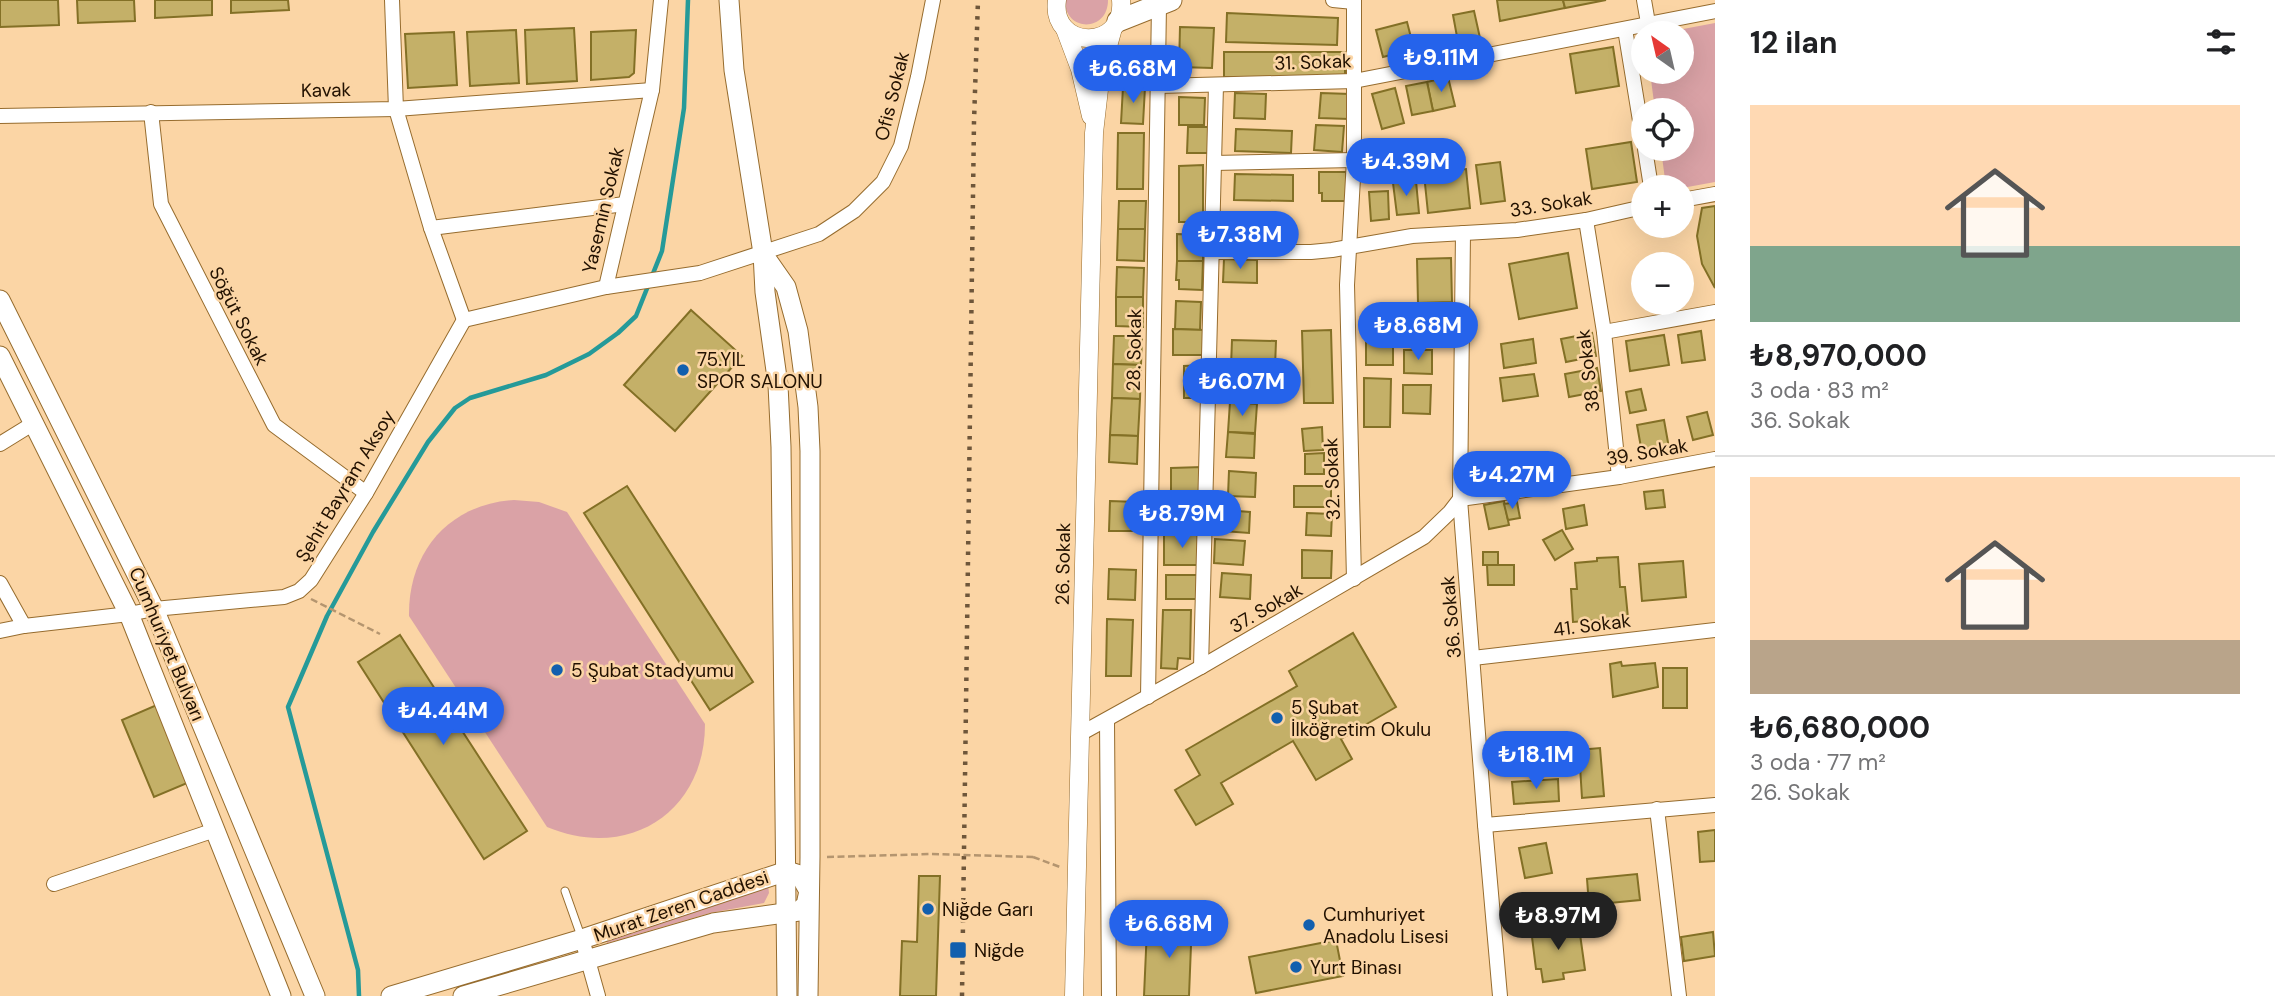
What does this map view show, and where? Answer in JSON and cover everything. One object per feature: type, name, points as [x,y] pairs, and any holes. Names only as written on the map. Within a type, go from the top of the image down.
[{"type":"main road","points":[[729,0],[734,70],[762,253],[778,386],[788,996]]},
{"type":"main road","points":[[1117,16],[1165,2]]},
{"type":"main road","points":[[762,253],[786,287],[798,331],[808,407],[808,996]]},
{"type":"main road","name":"Cumhuriyet Bulvarı","points":[[0,300],[154,609],[315,996]]},
{"type":"main road","name":"Cumhuriyet Bulvarı","points":[[0,356],[128,614],[281,996]]},
{"type":"main road","name":"Murat Zeren Caddesi","points":[[391,996],[582,939],[787,871],[800,876],[809,891]]},
{"type":"main road","points":[[788,913],[804,908],[809,891]]},
{"type":"main road","name":"Murat Zeren Caddesi","points":[[463,996],[713,923],[788,913]]},
{"type":"street","points":[[392,0],[396,108],[431,228],[464,320]]},
{"type":"street","name":"Yasemin Sokak","points":[[464,320],[606,287],[652,90],[661,0]]},
{"type":"street","name":"Ofis Sokak","points":[[606,287],[700,273],[819,234],[854,211],[883,183],[901,146],[933,0]]},
{"type":"street","points":[[1333,0],[1354,1]]},
{"type":"street","points":[[1644,0],[1648,21]]},
{"type":"street","name":"32. Sokak","points":[[1354,1],[1354,160],[1348,248],[1347,330],[1354,579]]},
{"type":"street","name":"28. Sokak","points":[[1148,697],[1158,86],[1165,2]]},
{"type":"street","points":[[1056,11],[1080,38],[1089,39],[1106,34],[1117,16]]},
{"type":"street","name":"26. Sokak","points":[[1056,11],[1080,69],[1094,133]]},
{"type":"street","name":"31. Sokak","points":[[1659,21],[1715,11]]},
{"type":"street","name":"26. Sokak","points":[[1074,996],[1094,133],[1101,72],[1117,16]]},
{"type":"street","name":"31. Sokak","points":[[1158,86],[1354,81],[1631,27]]},
{"type":"street","points":[[1625,29],[1636,98]]},
{"type":"street","points":[[1201,667],[1216,85]]},
{"type":"street","name":"Kavak","points":[[0,116],[396,108],[652,90]]},
{"type":"street","name":"Söğüt Sokak","points":[[151,112],[161,204],[274,425],[366,492]]},
{"type":"street","points":[[1214,163],[1354,160]]},
{"type":"street","points":[[1694,198],[1715,194]]},
{"type":"street","points":[[431,228],[625,204]]},
{"type":"street","name":"33. Sokak","points":[[1212,251],[1311,252],[1412,236],[1517,230],[1587,220],[1631,210]]},
{"type":"street","name":"38. Sokak","points":[[1587,220],[1604,332],[1619,477]]},
{"type":"street","name":"36. Sokak","points":[[1463,233],[1460,499],[1500,996]]},
{"type":"street","points":[[1604,332],[1715,312]]},
{"type":"street","name":"Şehit Bayram Aksoy","points":[[0,631],[154,609],[284,597],[299,591],[311,580],[366,492],[464,320]]},
{"type":"street","points":[[0,444],[34,424]]},
{"type":"street","name":"39. Sokak","points":[[1460,499],[1619,477],[1715,459]]},
{"type":"street","name":"37. Sokak","points":[[1080,734],[1424,537],[1460,499]]},
{"type":"street","points":[[0,583],[24,626]]},
{"type":"street","name":"41. Sokak","points":[[1474,659],[1715,630]]},
{"type":"street","points":[[1107,720],[1109,996]]},
{"type":"street","points":[[1485,825],[1715,805]]},
{"type":"street","points":[[1657,809],[1679,996]]},
{"type":"street","points":[[54,884],[215,830]]},
{"type":"street","points":[[582,939],[598,996]]},
{"type":"lane","points":[[565,891],[582,939]]},
{"type":"path","points":[[327,606],[380,634]]},
{"type":"path","points":[[810,857],[932,854],[1033,857],[1061,867]]},
{"type":"shaded area","points":[[1065,0],[1108,0],[1106,11],[1101,18],[1086,24],[1071,18]]},
{"type":"shaded area","points":[[1715,23],[1715,182],[1694,186],[1694,175],[1664,175],[1663,161],[1694,161],[1694,98],[1653,98],[1652,84],[1694,84],[1694,27]]},
{"type":"shaded area","name":"5 Şubat Stadyumu","points":[[514,500],[539,502],[567,512],[705,724],[702,755],[692,782],[676,805],[656,822],[633,833],[606,838],[577,836],[547,827],[409,616],[416,571],[437,536],[452,522],[470,511]]},
{"type":"shaded area","points":[[768,885],[769,893],[764,903],[710,913],[607,943],[606,939]]},
{"type":"building","points":[[0,0],[58,0],[59,25],[0,27]]},
{"type":"building","points":[[77,0],[134,0],[135,21],[78,23]]},
{"type":"building","points":[[155,0],[212,0],[212,15],[155,18]]},
{"type":"building","points":[[231,0],[288,0],[289,10],[231,13]]},
{"type":"building","points":[[1497,0],[1563,0],[1565,8],[1500,21]]},
{"type":"building","points":[[1563,0],[1606,0],[1565,8]]},
{"type":"building","points":[[1474,11],[1480,38],[1458,42],[1453,15]]},
{"type":"building","points":[[1227,13],[1338,18],[1337,45],[1226,42]]},
{"type":"building","points":[[1407,22],[1414,49],[1383,57],[1376,30]]},
{"type":"building","points":[[1180,27],[1214,28],[1212,68],[1179,67]]},
{"type":"building","points":[[574,28],[577,81],[527,84],[525,30]]},
{"type":"building","points":[[516,30],[519,83],[470,86],[467,32]]},
{"type":"building","points":[[636,30],[634,73],[629,77],[591,80],[591,32]]},
{"type":"building","points":[[454,32],[457,85],[408,88],[405,34]]},
{"type":"building","points":[[1613,47],[1619,86],[1576,93],[1570,54]]},
{"type":"building","points":[[1224,52],[1345,52],[1345,77],[1224,77]]},
{"type":"building","points":[[1123,53],[1146,53],[1145,87],[1123,87]]},
{"type":"building","points":[[1448,77],[1455,106],[1433,111],[1427,82]]},
{"type":"building","points":[[1427,82],[1433,111],[1412,115],[1406,86]]},
{"type":"building","points":[[1123,87],[1145,87],[1143,124],[1121,123]]},
{"type":"building","points":[[1395,88],[1404,123],[1382,129],[1372,94]]},
{"type":"building","points":[[1235,93],[1266,94],[1265,119],[1234,118]]},
{"type":"building","points":[[1321,93],[1350,94],[1349,119],[1319,118]]},
{"type":"building","points":[[1179,97],[1205,98],[1204,125],[1179,125]]},
{"type":"building","points":[[1316,125],[1344,126],[1342,152],[1314,150]]},
{"type":"building","points":[[1188,127],[1211,127],[1211,153],[1187,153]]},
{"type":"building","points":[[1236,129],[1292,131],[1291,153],[1235,151]]},
{"type":"building","points":[[1118,133],[1144,133],[1143,189],[1117,189]]},
{"type":"building","points":[[1631,142],[1631,161],[1634,161],[1636,175],[1631,175],[1631,183],[1592,189],[1586,149]]},
{"type":"building","points":[[1500,162],[1505,201],[1481,204],[1476,165]]},
{"type":"building","points":[[1203,165],[1203,222],[1179,222],[1179,166]]},
{"type":"building","points":[[1466,169],[1470,208],[1428,213],[1424,174]]},
{"type":"building","points":[[1319,172],[1346,172],[1346,201],[1322,201],[1322,193],[1319,193]]},
{"type":"building","points":[[1235,174],[1293,175],[1293,201],[1234,200]]},
{"type":"building","points":[[1416,181],[1419,213],[1397,215],[1393,183]]},
{"type":"building","points":[[1388,191],[1389,219],[1371,221],[1369,192]]},
{"type":"building","points":[[1119,201],[1146,201],[1145,229],[1118,229]]},
{"type":"building","points":[[1715,206],[1715,288],[1702,264],[1697,236],[1702,208]]},
{"type":"building","points":[[1118,229],[1145,229],[1144,261],[1117,260]]},
{"type":"building","points":[[1177,234],[1203,235],[1203,261],[1177,261]]},
{"type":"building","points":[[1568,253],[1577,308],[1519,319],[1509,264]]},
{"type":"building","points":[[1451,258],[1452,302],[1418,303],[1417,259]]},
{"type":"building","points":[[1224,259],[1257,260],[1257,283],[1223,282]]},
{"type":"building","points":[[1177,261],[1203,261],[1202,290],[1179,289],[1179,280],[1176,280]]},
{"type":"building","points":[[1117,267],[1144,268],[1143,297],[1116,297]]},
{"type":"building","points":[[1116,297],[1143,297],[1143,327],[1116,326]]},
{"type":"building","points":[[1176,301],[1201,302],[1200,330],[1175,329]]},
{"type":"building","name":"75.YIL SPOR SALONU","points":[[691,310],[742,356],[675,431],[624,385]]},
{"type":"building","points":[[1367,313],[1394,313],[1393,340],[1366,339]]},
{"type":"building","points":[[1407,314],[1434,314],[1434,337],[1407,337]]},
{"type":"building","points":[[1173,329],[1205,330],[1205,355],[1173,355]]},
{"type":"building","points":[[1331,330],[1333,403],[1304,403],[1302,331]]},
{"type":"building","points":[[1701,331],[1705,360],[1682,363],[1678,335]]},
{"type":"building","points":[[1592,333],[1596,356],[1566,362],[1561,339]]},
{"type":"building","points":[[1664,335],[1669,365],[1630,371],[1626,341]]},
{"type":"building","points":[[1114,336],[1142,336],[1141,365],[1113,364]]},
{"type":"building","points":[[1533,339],[1536,363],[1504,368],[1501,344]]},
{"type":"building","points":[[1232,340],[1276,341],[1274,394],[1230,393]]},
{"type":"building","points":[[1366,340],[1393,340],[1393,365],[1366,365]]},
{"type":"building","points":[[1404,350],[1432,350],[1432,374],[1404,373]]},
{"type":"building","points":[[1113,364],[1141,365],[1140,399],[1112,398]]},
{"type":"building","points":[[1203,365],[1204,398],[1184,398],[1184,366]]},
{"type":"building","points":[[1597,368],[1601,391],[1569,397],[1565,374]]},
{"type":"building","points":[[1534,374],[1538,396],[1503,401],[1500,378]]},
{"type":"building","points":[[1364,378],[1391,379],[1390,427],[1364,427]]},
{"type":"building","points":[[1403,385],[1431,385],[1430,414],[1403,413]]},
{"type":"building","points":[[1641,389],[1646,410],[1630,413],[1626,392]]},
{"type":"building","points":[[1112,398],[1140,399],[1138,436],[1110,435]]},
{"type":"building","points":[[1230,402],[1257,404],[1255,433],[1228,432]]},
{"type":"building","points":[[1707,412],[1713,435],[1693,440],[1687,417]]},
{"type":"building","points":[[1664,420],[1669,448],[1642,453],[1637,425]]},
{"type":"building","points":[[1322,427],[1323,450],[1304,451],[1302,429]]},
{"type":"building","points":[[1228,432],[1255,434],[1254,458],[1226,457]]},
{"type":"building","points":[[1110,435],[1138,436],[1137,464],[1109,462]]},
{"type":"building","points":[[1324,453],[1324,474],[1305,474],[1305,454]]},
{"type":"building","points":[[1202,467],[1202,501],[1171,501],[1171,468]]},
{"type":"building","points":[[1229,471],[1256,473],[1255,497],[1228,496]]},
{"type":"building","points":[[627,486],[753,682],[710,710],[584,513]]},
{"type":"building","points":[[1294,486],[1331,486],[1331,507],[1294,507]]},
{"type":"building","points":[[1663,490],[1665,507],[1646,509],[1644,492]]},
{"type":"building","points":[[1110,501],[1137,502],[1136,531],[1109,531]]},
{"type":"building","points":[[1504,501],[1509,525],[1489,529],[1484,505]]},
{"type":"building","points":[[1517,502],[1520,518],[1508,520],[1504,504]]},
{"type":"building","points":[[1166,505],[1200,506],[1199,533],[1165,533]]},
{"type":"building","points":[[1584,505],[1587,525],[1566,529],[1563,509]]},
{"type":"building","points":[[1224,510],[1250,512],[1249,533],[1223,531]]},
{"type":"building","points":[[1307,513],[1332,514],[1331,536],[1306,535]]},
{"type":"building","points":[[1562,530],[1573,549],[1555,560],[1543,540]]},
{"type":"building","points":[[1164,534],[1199,534],[1199,565],[1164,565]]},
{"type":"building","points":[[1215,539],[1245,541],[1243,565],[1214,563]]},
{"type":"building","points":[[1302,550],[1332,551],[1331,578],[1302,578]]},
{"type":"building","points":[[1483,552],[1498,552],[1498,565],[1483,565]]},
{"type":"building","points":[[1618,557],[1620,587],[1625,587],[1628,618],[1573,622],[1571,589],[1577,589],[1575,563]]},
{"type":"building","points":[[1683,561],[1686,597],[1642,601],[1639,564]]},
{"type":"building","points":[[1487,565],[1514,565],[1514,585],[1488,585]]},
{"type":"building","points":[[1109,569],[1136,570],[1135,600],[1108,599]]},
{"type":"building","points":[[1222,573],[1251,575],[1250,599],[1220,597]]},
{"type":"building","points":[[1166,575],[1197,575],[1197,599],[1166,599]]},
{"type":"building","points":[[1163,610],[1191,610],[1190,659],[1178,658],[1177,669],[1161,668]]},
{"type":"building","points":[[1107,619],[1133,620],[1131,676],[1106,676]]},
{"type":"building","points":[[1353,633],[1396,707],[1341,739],[1352,759],[1316,780],[1293,741],[1221,783],[1233,804],[1196,825],[1175,790],[1200,775],[1186,750],[1297,686],[1289,671]]},
{"type":"building","points":[[400,635],[527,831],[484,859],[358,662]]},
{"type":"building","points":[[1621,662],[1622,666],[1655,663],[1658,687],[1613,697],[1610,664]]},
{"type":"building","points":[[1663,668],[1687,668],[1687,708],[1663,708]]},
{"type":"building","points":[[159,704],[192,781],[154,797],[122,720]]},
{"type":"building","points":[[1600,748],[1604,796],[1582,798],[1579,750]]},
{"type":"building","points":[[1558,779],[1559,801],[1514,804],[1512,782]]},
{"type":"building","points":[[1715,830],[1715,861],[1700,862],[1698,832]]},
{"type":"building","points":[[1546,843],[1552,873],[1525,878],[1519,848]]},
{"type":"building","points":[[1637,874],[1640,900],[1589,905],[1587,879]]},
{"type":"building","name":"Niğde Garı","points":[[919,876],[940,876],[936,996],[900,996],[902,941],[917,942]]},
{"type":"building","points":[[1169,919],[1192,920],[1189,996],[1144,996],[1147,928],[1168,929]]},
{"type":"building","points":[[1557,924],[1557,930],[1579,927],[1585,970],[1563,973],[1564,979],[1543,982],[1541,969],[1536,969],[1532,937],[1537,936],[1536,926]]},
{"type":"building","points":[[1713,932],[1715,956],[1684,961],[1681,937]]},
{"type":"building","name":"Yurt Binası","points":[[1336,940],[1343,976],[1256,993],[1249,957]]},
{"type":"waterway","points":[[359,996],[358,970],[288,707],[327,616],[373,532],[428,442],[455,408],[470,398],[546,375],[589,354],[636,316],[662,251],[684,108],[688,0]]},
{"type":"railway","points":[[962,996],[978,0]]},
{"type":"place","name":"75.YIL SPOR SALONU","points":[[683,370]]},
{"type":"place","name":"5 Şubat Stadyumu","points":[[557,670]]},
{"type":"place","name":"5 Şubat İlköğretim Okulu","points":[[1277,718]]},
{"type":"place","name":"Niğde Garı","points":[[928,909]]},
{"type":"place","name":"Cumhuriyet Anadolu Lisesi","points":[[1309,925]]},
{"type":"place","name":"Niğde","points":[[958,950]]},
{"type":"place","name":"Yurt Binası","points":[[1296,967]]}]
